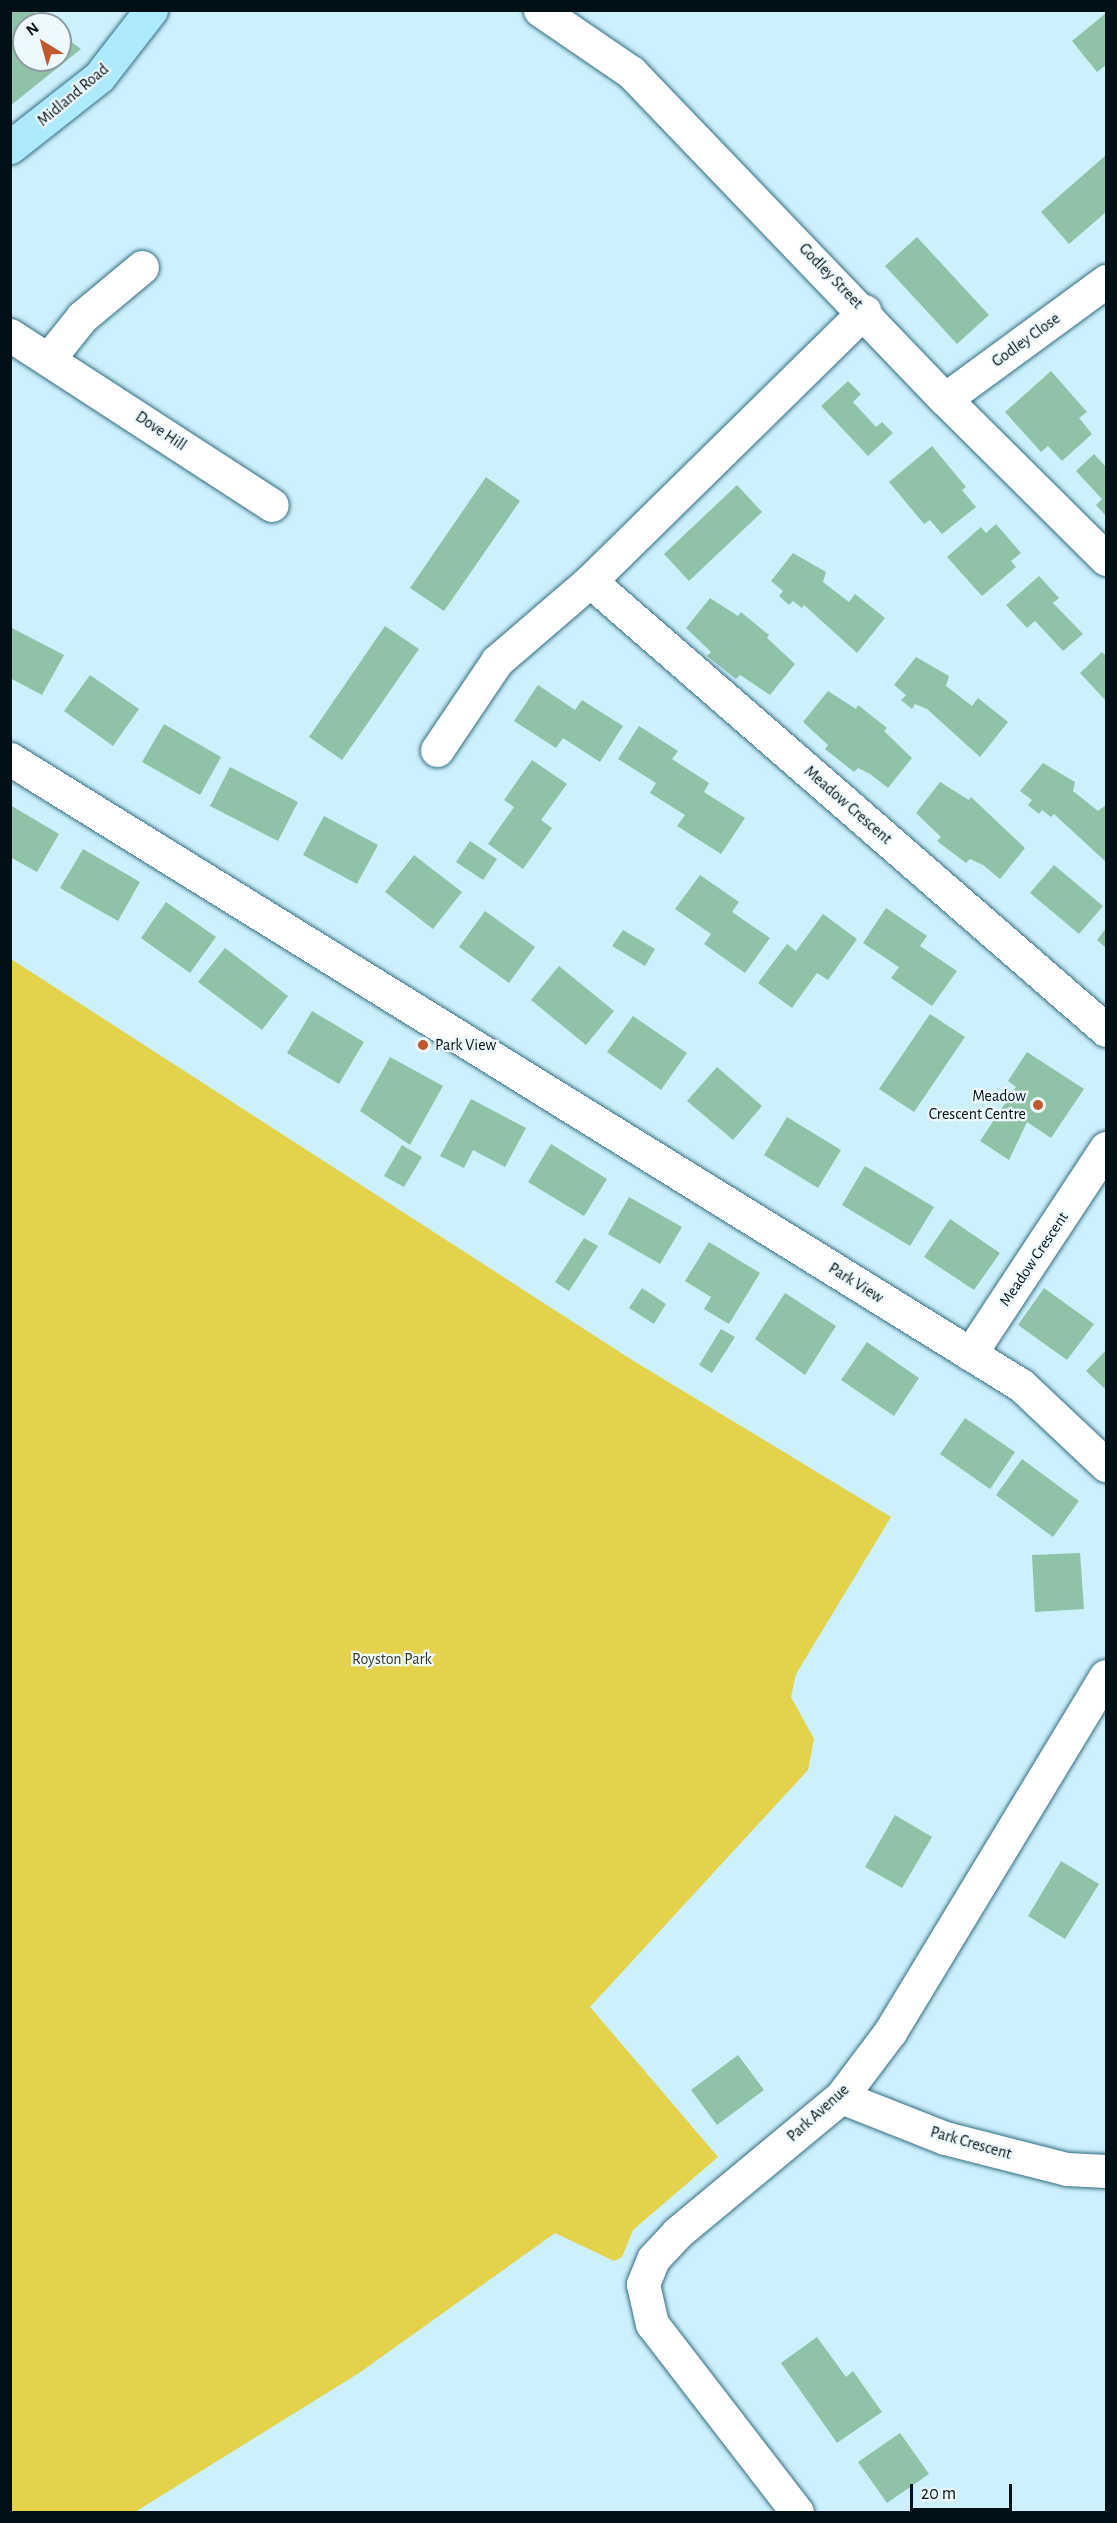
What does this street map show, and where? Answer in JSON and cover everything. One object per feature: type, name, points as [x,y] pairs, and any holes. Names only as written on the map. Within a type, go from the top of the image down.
[{"type":"main road","name":"Midland Road","points":[[10,147],[99,77],[151,10]]},
{"type":"street","name":"Godley Street","points":[[540,10],[631,72],[865,311],[945,399],[1107,559]]},
{"type":"street","points":[[50,357],[82,317],[142,267]]},
{"type":"street","name":"Godley Close","points":[[945,399],[1107,281]]},
{"type":"street","points":[[437,750],[496,661],[590,581],[865,311]]},
{"type":"street","name":"Dove Hill","points":[[10,335],[50,357],[272,506]]},
{"type":"street","name":"Meadow Crescent","points":[[590,581],[1107,1030]]},
{"type":"street","name":"Park View","points":[[10,759],[1021,1385],[1107,1465]]},
{"type":"street","name":"Meadow Crescent","points":[[970,1354],[1104,1161]]},
{"type":"street","name":"Park Avenue","points":[[796,2512],[652,2324],[643,2284],[653,2259],[677,2233],[840,2097],[890,2032],[1107,1676]]},
{"type":"street","name":"Park Crescent","points":[[840,2097],[945,2138],[1066,2169],[1107,2170]]},
{"type":"green space","name":"Royston Park","points":[[11,959],[632,1360],[891,1517],[796,1674],[791,1697],[814,1739],[808,1770],[590,2007],[718,2157],[633,2230],[622,2257],[614,2261],[555,2233],[359,2373],[135,2512],[11,2512]]},
{"type":"building","points":[[10,10],[32,10],[34,12],[12,12],[12,72],[52,72],[10,106]]},
{"type":"building","points":[[1106,13],[1106,65],[1097,72],[1072,41]]},
{"type":"building","points":[[72,42],[81,49],[72,56]]},
{"type":"building","points":[[1106,155],[1106,212],[1069,244],[1041,212]]},
{"type":"building","points":[[917,237],[989,315],[957,344],[885,266]]},
{"type":"building","points":[[1051,371],[1087,412],[1079,418],[1092,434],[1062,461],[1048,446],[1041,452],[1005,412]]},
{"type":"building","points":[[848,381],[861,394],[853,402],[876,427],[882,422],[893,433],[868,456],[821,406]]},
{"type":"building","points":[[932,446],[966,487],[962,490],[976,507],[942,534],[930,520],[924,524],[889,482]]},
{"type":"building","points":[[1094,454],[1106,467],[1106,516],[1096,505],[1102,499],[1076,471]]},
{"type":"building","points":[[486,477],[520,501],[444,611],[410,588]]},
{"type":"building","points":[[737,485],[762,512],[689,581],[664,554]]},
{"type":"building","points":[[996,524],[1021,553],[1011,561],[1016,567],[982,596],[947,557],[981,527],[986,533]]},
{"type":"building","points":[[793,553],[826,572],[823,582],[849,602],[855,594],[885,618],[857,653],[804,605],[802,608],[793,601],[789,605],[779,596],[783,591],[771,581]]},
{"type":"building","points":[[1039,576],[1059,598],[1053,603],[1083,634],[1063,651],[1035,621],[1027,628],[1006,605]]},
{"type":"building","points":[[710,598],[738,616],[741,612],[769,635],[767,638],[795,664],[770,695],[740,675],[736,679],[707,656],[711,652],[686,628]]},
{"type":"building","points":[[385,626],[419,649],[342,760],[309,737]]},
{"type":"building","points":[[10,627],[64,655],[42,695],[10,678]]},
{"type":"building","points":[[1102,652],[1106,656],[1106,701],[1080,673]]},
{"type":"building","points":[[916,657],[949,676],[946,686],[972,706],[978,698],[1008,722],[980,757],[927,709],[915,704],[912,709],[901,700],[906,695],[894,685]]},
{"type":"building","points":[[90,675],[139,709],[113,746],[64,711]]},
{"type":"building","points":[[538,685],[575,710],[582,700],[623,726],[600,762],[563,738],[556,748],[514,721]]},
{"type":"building","points":[[828,691],[856,709],[858,705],[887,728],[884,731],[912,758],[888,788],[858,768],[854,772],[825,749],[828,745],[803,722]]},
{"type":"building","points":[[164,724],[221,757],[200,795],[142,762]]},
{"type":"building","points":[[639,726],[678,751],[672,759],[709,783],[704,792],[745,818],[721,854],[677,826],[685,815],[650,793],[656,783],[618,759]]},
{"type":"building","points":[[532,760],[567,784],[541,820],[552,828],[523,869],[488,844],[514,807],[504,800]]},
{"type":"building","points":[[1043,763],[1075,782],[1073,791],[1098,811],[1106,805],[1106,862],[1054,814],[1051,817],[1042,810],[1039,814],[1028,805],[1032,800],[1020,791]]},
{"type":"building","points":[[230,767],[298,802],[278,841],[210,806]]},
{"type":"building","points":[[940,782],[969,800],[971,797],[1025,848],[1000,879],[983,865],[970,859],[966,863],[937,841],[941,837],[916,813]]},
{"type":"building","points":[[10,805],[59,834],[37,872],[10,857]]},
{"type":"building","points":[[324,816],[378,845],[357,884],[303,855]]},
{"type":"building","points":[[470,841],[497,859],[483,880],[456,862]]},
{"type":"building","points":[[83,849],[140,882],[118,921],[60,888]]},
{"type":"building","points":[[414,855],[462,892],[433,929],[385,892]]},
{"type":"building","points":[[1054,865],[1103,906],[1079,934],[1030,893]]},
{"type":"building","points":[[700,875],[739,902],[732,912],[770,938],[745,973],[704,944],[711,934],[675,909]]},
{"type":"building","points":[[166,902],[216,937],[190,973],[141,938]]},
{"type":"building","points":[[886,908],[927,936],[920,946],[957,971],[932,1006],[891,978],[899,967],[863,943]]},
{"type":"building","points":[[485,911],[535,947],[509,983],[459,947]]},
{"type":"building","points":[[823,914],[857,939],[828,980],[817,973],[792,1008],[758,983],[787,944],[796,951]]},
{"type":"building","points":[[1106,928],[1106,948],[1097,940]]},
{"type":"building","points":[[623,930],[655,949],[645,966],[612,946]]},
{"type":"building","points":[[225,948],[288,996],[262,1030],[198,982]]},
{"type":"building","points":[[559,966],[614,1011],[586,1045],[531,1000]]},
{"type":"building","points":[[312,1011],[364,1042],[339,1084],[287,1053]]},
{"type":"building","points":[[930,1014],[965,1037],[914,1112],[879,1089]]},
{"type":"building","points":[[633,1016],[687,1053],[661,1090],[607,1052]]},
{"type":"building","name":"Meadow Crescent Centre","points":[[1027,1052],[1084,1089],[1051,1138],[1027,1122],[1009,1160],[980,1141],[1016,1087],[1008,1081]]},
{"type":"building","points":[[390,1057],[443,1086],[410,1145],[360,1111]]},
{"type":"building","points":[[717,1067],[762,1106],[733,1140],[687,1101]]},
{"type":"building","points":[[471,1099],[526,1128],[505,1167],[473,1150],[464,1168],[440,1156]]},
{"type":"building","points":[[787,1117],[841,1150],[818,1188],[764,1155]]},
{"type":"building","points":[[551,1144],[607,1179],[584,1216],[528,1182]]},
{"type":"building","points":[[402,1145],[422,1157],[404,1187],[384,1176]]},
{"type":"building","points":[[865,1166],[934,1207],[910,1246],[842,1205]]},
{"type":"building","points":[[629,1197],[682,1227],[660,1264],[608,1234]]},
{"type":"building","points":[[950,1219],[1000,1253],[974,1290],[924,1257]]},
{"type":"building","points":[[584,1238],[598,1246],[569,1291],[555,1282]]},
{"type":"building","points":[[709,1242],[760,1273],[729,1324],[704,1309],[711,1297],[685,1281]]},
{"type":"building","points":[[642,1288],[666,1304],[654,1324],[629,1308]]},
{"type":"building","points":[[1044,1288],[1094,1324],[1067,1360],[1018,1325]]},
{"type":"building","points":[[785,1293],[836,1326],[805,1375],[755,1339]]},
{"type":"building","points":[[721,1329],[735,1337],[712,1373],[699,1365]]},
{"type":"building","points":[[867,1342],[919,1378],[894,1416],[841,1380]]},
{"type":"building","points":[[1106,1350],[1106,1390],[1086,1371]]},
{"type":"building","points":[[965,1418],[1015,1452],[990,1489],[940,1454]]},
{"type":"building","points":[[1022,1459],[1079,1501],[1053,1537],[996,1495]]},
{"type":"building","points":[[1080,1553],[1084,1609],[1035,1612],[1032,1555]]},
{"type":"building","points":[[895,1815],[932,1837],[902,1888],[865,1867]]},
{"type":"building","points":[[1061,1861],[1099,1884],[1065,1939],[1028,1916]]},
{"type":"building","points":[[738,2055],[764,2090],[717,2125],[691,2090]]},
{"type":"building","points":[[817,2337],[846,2377],[853,2371],[882,2412],[837,2443],[781,2363]]},
{"type":"building","points":[[900,2433],[929,2474],[887,2503],[858,2462]]},
{"type":"place","name":"Park View","points":[[423,1045]]},
{"type":"place","name":"Meadow Crescent Centre","points":[[1038,1105]]}]
